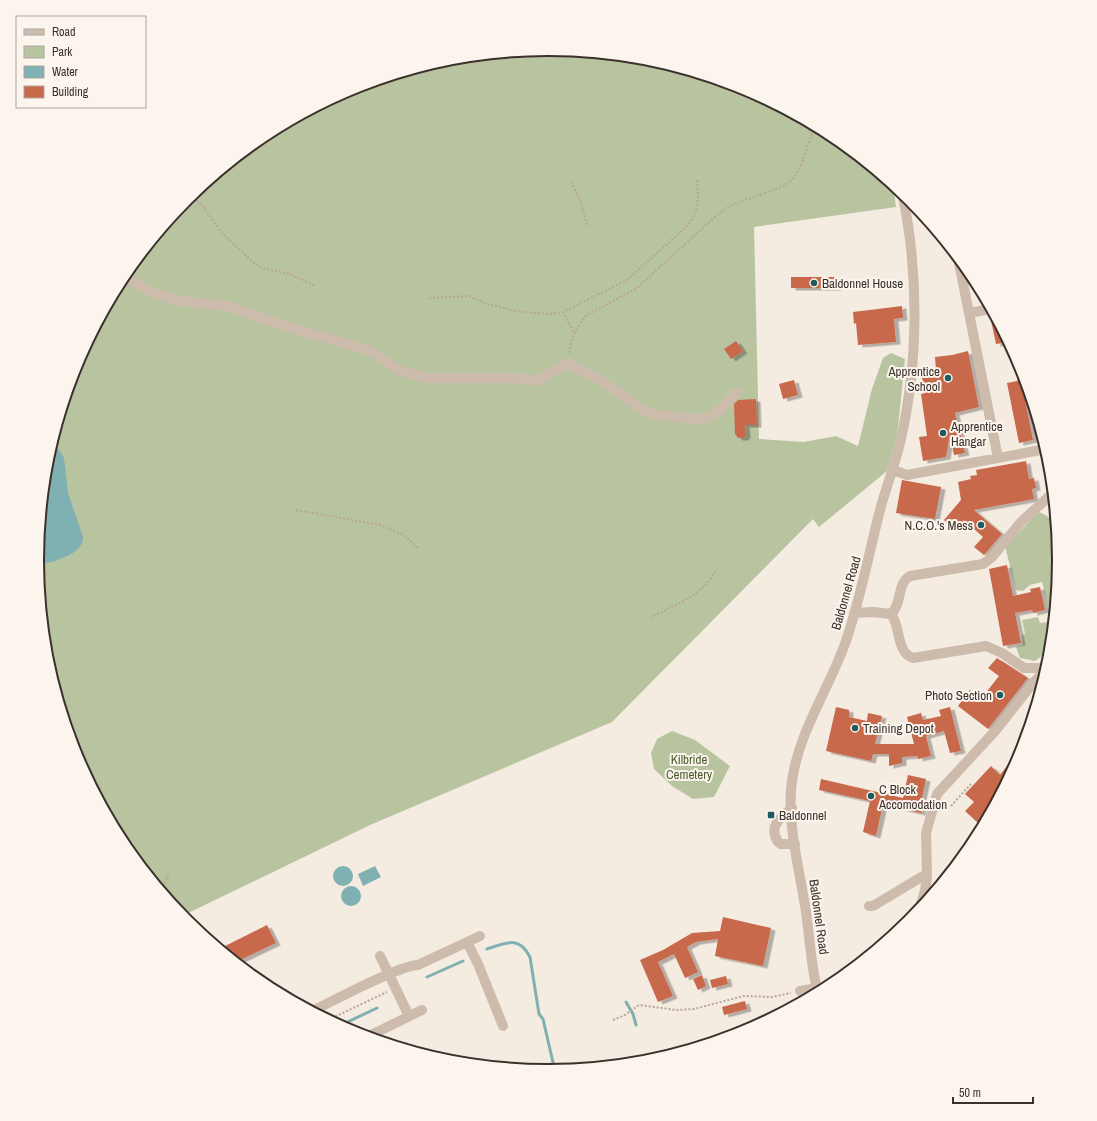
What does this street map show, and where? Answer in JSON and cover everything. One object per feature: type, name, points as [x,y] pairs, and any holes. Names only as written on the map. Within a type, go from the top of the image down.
[{"type":"street","name":"Baldonnel Road","points":[[816,988],[795,844],[792,784],[796,758],[835,669],[854,612],[893,470],[906,414],[914,332],[910,246],[904,203]]},
{"type":"street","points":[[960,269],[998,458]]},
{"type":"street","points":[[130,279],[151,292],[176,300],[232,307],[275,322],[370,351],[398,370],[425,378],[516,378],[537,381],[566,363],[599,379],[643,410],[657,416],[697,419],[708,418],[720,411],[737,392]]},
{"type":"street","points":[[969,314],[986,310]]},
{"type":"street","points":[[893,470],[907,475],[1040,448]]},
{"type":"street","points":[[891,614],[895,610],[899,601],[902,584],[906,578],[920,574],[983,564],[995,553],[1021,522],[1049,497]]},
{"type":"street","points":[[854,612],[891,614],[895,620],[904,652],[913,658],[986,646],[1002,653],[1024,668],[1041,668]]},
{"type":"street","points":[[923,899],[927,876],[926,833],[937,794],[996,730],[1039,677]]},
{"type":"street","points":[[792,808],[776,821],[774,826],[778,842],[780,844],[795,844]]},
{"type":"street","points":[[869,906],[873,906],[927,876]]},
{"type":"street","points":[[317,1009],[390,974],[411,965],[418,965],[480,936]]},
{"type":"street","points":[[467,942],[478,964],[503,1026]]},
{"type":"street","points":[[380,956],[409,1016]]},
{"type":"street","points":[[800,991],[811,991]]},
{"type":"street","points":[[374,1034],[422,1010]]},
{"type":"path","points":[[566,363],[574,333],[581,321],[587,315],[637,288],[718,214],[732,205],[784,186],[793,179],[800,168],[813,131]]},
{"type":"path","points":[[429,298],[469,296],[484,303],[515,310],[549,314],[563,312],[627,280],[686,227],[694,218],[697,210],[697,178]]},
{"type":"path","points":[[571,182],[581,202],[587,225]]},
{"type":"path","points":[[196,200],[203,206],[220,231],[253,262],[262,268],[290,274],[315,286]]},
{"type":"path","points":[[563,312],[574,333]]},
{"type":"path","points":[[296,510],[380,525],[404,534],[419,550]]},
{"type":"path","points":[[650,618],[685,600],[708,582],[715,571]]},
{"type":"path","points":[[951,806],[971,784]]},
{"type":"path","points":[[163,886],[169,873]]},
{"type":"path","points":[[334,1017],[396,988]]},
{"type":"path","points":[[613,1020],[625,1015],[639,1005],[677,1010],[694,1009],[744,996],[772,997],[800,991]]},
{"type":"green space","points":[[548,56],[614,60],[647,66],[679,73],[742,94],[772,108],[829,141],[856,160],[894,194],[896,207],[754,227],[759,439],[804,442],[836,436],[858,446],[872,389],[883,358],[891,353],[905,359],[897,437],[887,471],[819,527],[813,519],[612,722],[370,825],[188,913],[148,868],[129,841],[96,784],[82,754],[61,691],[48,626],[44,560],[48,495],[61,430],[82,367],[96,337],[129,280],[148,253],[192,204],[241,160],[268,141],[325,108],[355,94],[418,73],[450,66],[483,60]]},
{"type":"green space","points":[[1038,512],[1050,518],[1052,528],[1053,560],[1051,609],[1049,609],[1042,582],[1030,585],[1023,591],[1016,590],[1006,546]]},
{"type":"green space","points":[[1038,617],[1040,623],[1049,622],[1043,655],[1035,661],[1020,658],[1016,647],[1023,645],[1022,635],[1025,634],[1022,620]]},
{"type":"green space","name":"Kilbride Cemetery","points":[[672,731],[695,740],[730,766],[714,797],[693,799],[672,786],[654,769],[651,753],[657,739]]},
{"type":"water","points":[[57,449],[64,458],[68,493],[83,537],[82,543],[78,549],[66,557],[44,564],[48,495]]},
{"type":"water","points":[[343,866],[350,869],[353,876],[350,883],[343,886],[336,883],[333,876],[336,869]]},
{"type":"water","points":[[375,866],[381,877],[363,886],[358,874]]},
{"type":"water","points":[[351,886],[358,889],[361,896],[358,903],[351,906],[344,903],[341,896],[344,889]]},
{"type":"building","name":"Baldonnel House","points":[[791,277],[837,277],[837,288],[791,288]]},
{"type":"building","points":[[902,306],[903,318],[894,319],[896,342],[858,345],[856,323],[854,324],[853,312]]},
{"type":"building","points":[[990,318],[1004,343],[996,344]]},
{"type":"building","points":[[736,341],[743,351],[731,359],[724,349]]},
{"type":"building","points":[[968,351],[979,407],[955,413],[965,453],[954,455],[950,434],[946,457],[923,461],[919,437],[927,436],[921,394],[925,393],[921,373],[936,370],[935,357]]},
{"type":"building","points":[[794,380],[798,395],[783,399],[779,384]]},
{"type":"building","points":[[1020,380],[1033,440],[1019,443],[1007,383]]},
{"type":"building","points":[[756,399],[757,425],[745,425],[746,435],[744,438],[738,438],[735,434],[734,404],[738,400]]},
{"type":"building","points":[[1026,461],[1029,479],[1034,478],[1036,488],[1032,489],[1034,499],[974,510],[1002,534],[984,555],[974,547],[983,537],[964,520],[955,530],[944,520],[961,500],[958,482],[971,479],[970,476],[977,475],[976,470]]},
{"type":"building","points":[[902,480],[941,487],[935,519],[896,513]]},
{"type":"building","points":[[1007,565],[1013,596],[1031,592],[1030,589],[1040,587],[1045,610],[1033,613],[1032,610],[1015,613],[1021,643],[1003,646],[989,569]]},
{"type":"building","name":"Photo Section","points":[[997,658],[1028,678],[988,729],[958,706],[970,690],[981,699],[999,676],[988,668]]},
{"type":"building","points":[[836,707],[849,710],[849,717],[867,721],[868,713],[882,716],[875,744],[914,744],[907,717],[921,713],[923,720],[941,716],[939,710],[950,707],[961,751],[950,753],[944,731],[926,736],[931,756],[918,759],[918,756],[902,757],[902,763],[889,766],[889,754],[873,754],[871,761],[826,751]]},
{"type":"building","points":[[1013,758],[1001,784],[978,823],[965,811],[974,802],[965,794],[991,766],[1000,775]]},
{"type":"building","points":[[908,775],[926,779],[921,802],[923,802],[921,813],[883,804],[876,836],[863,832],[870,801],[819,790],[821,779],[903,798]]},
{"type":"building","points":[[723,917],[771,928],[763,966],[715,956],[718,939],[696,942],[687,947],[698,972],[685,978],[674,954],[658,962],[673,996],[658,1002],[640,960],[663,950],[692,933],[720,931]]},
{"type":"building","points":[[267,925],[276,943],[240,960],[224,947]]},
{"type":"building","points":[[702,975],[706,986],[698,990],[693,979]]},
{"type":"building","points":[[726,976],[728,984],[712,988],[710,980]]},
{"type":"building","points":[[745,1001],[747,1009],[724,1015],[722,1007]]},
{"type":"waterway","points":[[487,949],[512,942],[517,943],[526,950],[530,957],[539,1014],[543,1019],[554,1065]]},
{"type":"waterway","points":[[427,977],[463,961]]},
{"type":"waterway","points":[[626,1002],[633,1014],[636,1025]]},
{"type":"waterway","points":[[346,1023],[377,1008]]},
{"type":"place","name":"Baldonnel House","points":[[814,283]]},
{"type":"place","name":"Apprentice School","points":[[948,378]]},
{"type":"place","name":"Apprentice Hangar","points":[[943,433]]},
{"type":"place","name":"N.C.O.'s Mess","points":[[981,525]]},
{"type":"place","name":"Photo Section","points":[[1000,695]]},
{"type":"place","name":"Training Depot","points":[[855,728]]},
{"type":"place","name":"C Block Accomodation","points":[[871,796]]},
{"type":"place","name":"Baldonnel","points":[[771,815]]}]
